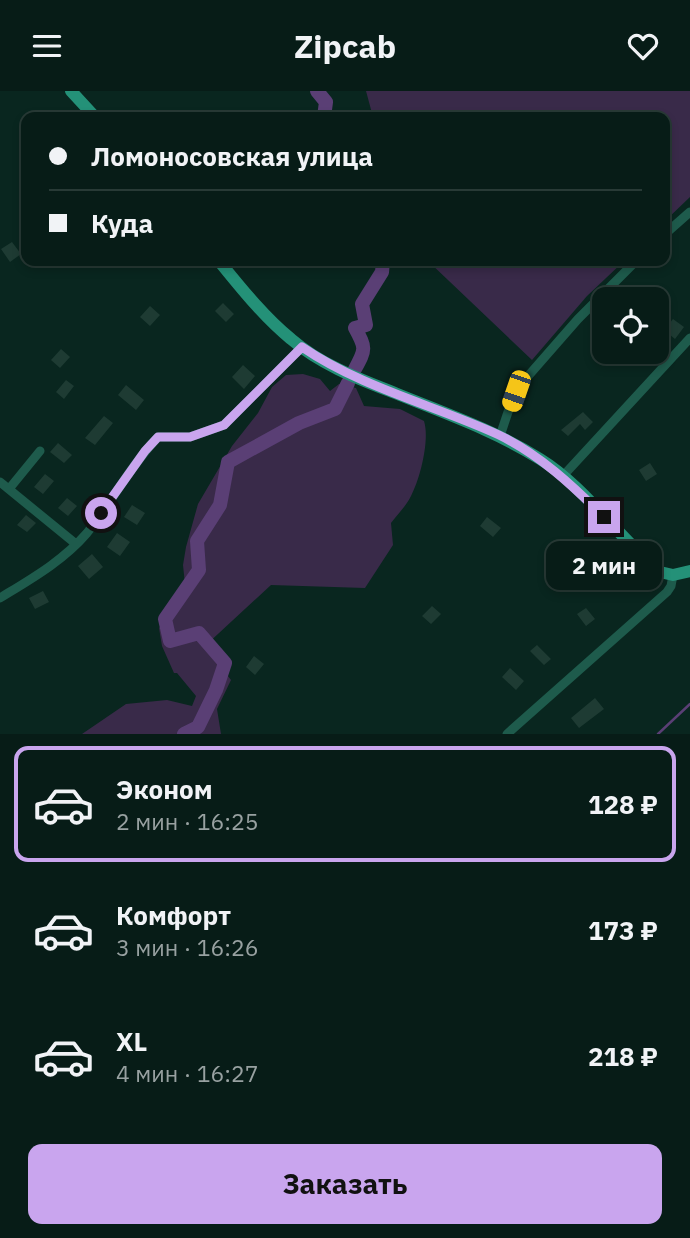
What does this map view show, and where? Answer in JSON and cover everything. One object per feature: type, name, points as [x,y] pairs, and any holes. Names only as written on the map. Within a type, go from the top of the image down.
[{"type":"main road","points":[[71,91],[90,112]]},
{"type":"main road","points":[[223,266],[269,317],[302,347],[354,377],[500,436],[543,460],[660,572],[673,575],[690,572]]},
{"type":"street","points":[[670,230],[690,212]]},
{"type":"street","points":[[500,436],[516,391],[578,319],[631,266]]},
{"type":"street","points":[[562,477],[690,338]]},
{"type":"street","points":[[0,598],[56,563],[86,534],[158,437],[190,437],[224,425],[302,347]]},
{"type":"street","points":[[9,489],[40,451]]},
{"type":"street","points":[[0,482],[76,544]]},
{"type":"street","points":[[507,734],[667,592],[673,575]]},
{"type":"shaded area","points":[[366,91],[690,91],[690,197],[670,216],[670,112],[372,112]]},
{"type":"shaded area","points":[[433,266],[619,266],[597,287],[592,287],[532,360]]},
{"type":"shaded area","points":[[303,374],[320,379],[330,391],[339,384],[356,388],[364,406],[400,409],[424,421],[426,438],[421,470],[409,500],[391,523],[393,545],[365,588],[271,585],[205,646],[231,680],[217,709],[221,734],[82,734],[126,704],[167,700],[192,706],[196,696],[177,673],[174,673],[162,646],[159,628],[183,604],[186,594],[183,565],[198,504],[232,446],[258,413],[272,387],[286,375]]},
{"type":"building","points":[[12,242],[21,254],[10,262],[1,249]]},
{"type":"building","points":[[223,303],[234,314],[226,322],[215,311]]},
{"type":"building","points":[[150,306],[160,315],[150,326],[140,317]]},
{"type":"building","points":[[673,319],[684,327],[675,339],[669,334],[669,324]]},
{"type":"building","points":[[61,349],[70,357],[60,368],[51,360]]},
{"type":"building","points":[[243,365],[255,376],[244,389],[232,377]]},
{"type":"building","points":[[66,380],[74,386],[64,399],[56,392]]},
{"type":"building","points":[[126,385],[144,400],[136,410],[118,395]]},
{"type":"building","points":[[583,412],[593,422],[585,430],[580,424],[568,436],[561,430]]},
{"type":"building","points":[[104,416],[113,423],[95,445],[85,438]]},
{"type":"building","points":[[58,443],[72,455],[64,463],[50,452]]},
{"type":"building","points":[[650,463],[657,474],[646,481],[639,470]]},
{"type":"building","points":[[45,474],[54,481],[43,494],[34,487]]},
{"type":"building","points":[[67,498],[77,506],[68,516],[58,508]]},
{"type":"building","points":[[132,505],[145,513],[137,525],[124,517]]},
{"type":"building","points":[[26,515],[36,523],[27,532],[17,525]]},
{"type":"building","points":[[487,517],[501,528],[493,537],[480,526]]},
{"type":"building","points":[[117,533],[130,542],[120,556],[107,547]]},
{"type":"building","points":[[92,554],[103,567],[89,579],[78,566]]},
{"type":"building","points":[[43,591],[49,602],[35,609],[29,598]]},
{"type":"building","points":[[432,606],[441,614],[431,624],[422,616]]},
{"type":"building","points":[[586,608],[595,619],[586,626],[577,614]]},
{"type":"building","points":[[537,645],[551,659],[544,665],[530,651]]},
{"type":"building","points":[[254,656],[264,664],[255,675],[246,667]]},
{"type":"building","points":[[510,668],[524,681],[516,690],[502,677]]},
{"type":"building","points":[[595,698],[604,709],[579,728],[571,718]]},
{"type":"waterway","points":[[317,91],[326,102],[325,112]]},
{"type":"waterway","points":[[355,369],[363,349],[355,328],[366,325],[362,304],[382,272],[383,266]]},
{"type":"waterway","points":[[184,734],[198,727],[216,690],[225,663],[199,633],[170,641],[165,619],[199,570],[197,541],[220,505],[228,462],[299,423],[335,409],[348,383]]},
{"type":"waterway","points":[[658,734],[690,704]]},
{"type":"route","points":[[101,513],[158,437],[190,437],[224,425],[302,347],[354,377],[500,436],[543,460],[604,517]]}]
